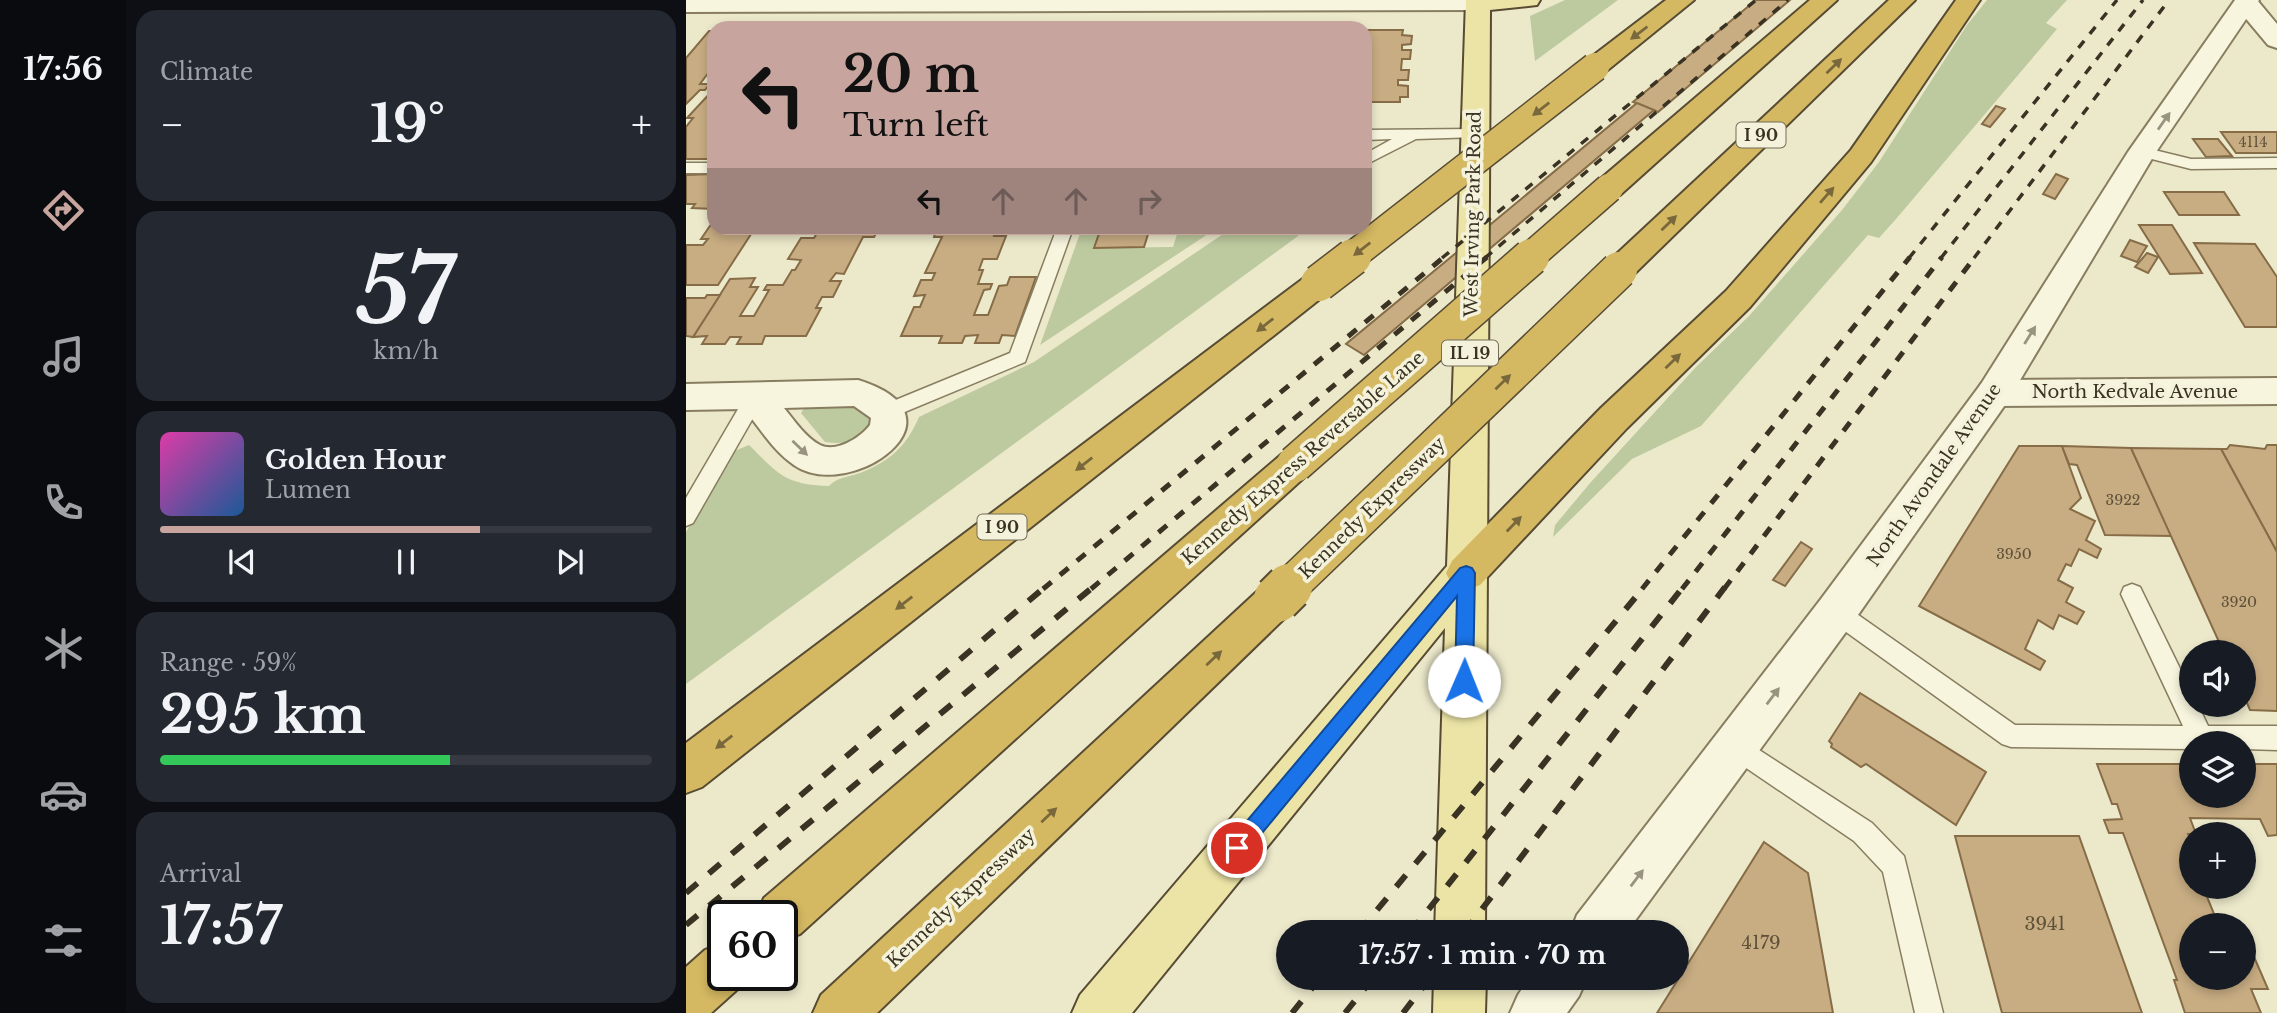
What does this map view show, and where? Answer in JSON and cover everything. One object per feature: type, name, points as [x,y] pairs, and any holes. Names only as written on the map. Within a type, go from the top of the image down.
[{"type":"highway","name":"I 90","points":[[686,771],[1682,0]]},
{"type":"highway","name":"Kennedy Express Reversable Lane","points":[[798,902],[1825,0]]},
{"type":"highway","name":"Kennedy Expressway","points":[[839,1013],[1903,0]]},
{"type":"highway","points":[[1466,573],[1614,418],[1738,299],[1861,156],[1968,0]]},
{"type":"highway","points":[[686,1001],[707,982]]},
{"type":"main road","points":[[1478,1],[1528,0]]},
{"type":"main road","name":"West Irving Park Road","points":[[1460,920],[1478,1]]},
{"type":"main road","points":[[1098,1013],[1466,573]]},
{"type":"main road","points":[[1459,1013],[1460,990]]},
{"type":"street","points":[[688,4],[1478,1]]},
{"type":"street","points":[[2246,1],[2277,2]]},
{"type":"street","points":[[2246,1],[2277,40]]},
{"type":"street","name":"North Avondale Avenue","points":[[1605,920],[1836,612],[1994,393],[2142,152],[2246,1]]},
{"type":"street","name":"North Kedvale Avenue","points":[[1994,393],[2277,391]]},
{"type":"street","points":[[686,397],[858,393],[877,399],[888,411],[891,422],[886,433],[875,444],[856,456],[827,461],[814,459],[802,452],[755,397]]},
{"type":"street","points":[[1536,1013],[1552,990]]},
{"type":"lane","points":[[1372,135],[1474,134]]},
{"type":"lane","points":[[1372,156],[1412,135]]},
{"type":"lane","points":[[2142,152],[2191,164],[2277,163]]},
{"type":"lane","points":[[686,167],[707,167]]},
{"type":"lane","points":[[888,411],[1018,357],[1063,235]]},
{"type":"lane","points":[[686,517],[755,397]]},
{"type":"lane","points":[[2132,594],[2198,731]]},
{"type":"lane","points":[[1836,612],[2011,736],[2179,737]]},
{"type":"lane","points":[[2256,738],[2277,738]]},
{"type":"lane","points":[[1736,747],[1863,832],[1895,865],[1929,1013]]},
{"type":"green space","points":[[1565,0],[1618,0],[1535,61],[1530,16]]},
{"type":"green space","points":[[1987,0],[2067,0],[2046,23],[2057,29],[1896,219],[1879,238],[1868,235],[1701,426],[1632,459],[1553,537],[1555,525],[1591,482],[1696,367],[1749,316],[1842,210],[1879,162],[1967,25]]},
{"type":"green space","points":[[1079,235],[1099,235],[1094,248],[1173,247],[1177,235],[1206,235],[1040,345]]},
{"type":"green space","points":[[1222,235],[1299,235],[686,684],[686,532],[732,452],[749,445],[784,476],[802,483],[829,486],[839,479],[871,468],[896,452],[909,437],[919,417],[1034,362]]},
{"type":"green space","points":[[805,407],[863,408],[871,414],[870,423],[867,431],[856,440],[825,442],[801,413]]},
{"type":"building","points":[[1756,0],[1790,0],[1658,112],[1633,102]]},
{"type":"building","points":[[1372,30],[1403,30],[1402,35],[1412,36],[1411,44],[1402,45],[1402,50],[1411,50],[1410,59],[1402,59],[1401,70],[1409,70],[1408,80],[1398,80],[1398,85],[1408,86],[1408,97],[1400,97],[1400,102],[1372,102]]},
{"type":"building","points":[[707,33],[707,75],[700,84],[707,84],[707,88],[700,90],[686,104],[686,58]]},
{"type":"building","points":[[707,96],[707,159],[686,159],[686,127],[693,118],[687,118]]},
{"type":"building","points":[[1637,103],[1654,110],[1364,355],[1346,344]]},
{"type":"building","points":[[1996,106],[2005,109],[1990,127],[1982,124]]},
{"type":"building","points":[[2221,132],[2277,132],[2277,153],[2236,153]]},
{"type":"building","points":[[2193,139],[2218,139],[2232,156],[2206,157]]},
{"type":"building","points":[[707,174],[707,209],[692,208],[695,204],[686,204],[686,175]]},
{"type":"building","points":[[2056,174],[2068,179],[2055,199],[2043,194]]},
{"type":"building","points":[[2164,192],[2224,192],[2239,215],[2179,215]]},
{"type":"building","points":[[2139,225],[2172,225],[2202,273],[2170,274]]},
{"type":"building","points":[[707,230],[707,235],[750,235],[718,285],[686,285],[686,245],[703,245],[708,239],[701,239]]},
{"type":"building","points":[[816,235],[875,235],[863,237],[844,274],[836,273],[830,281],[841,281],[833,297],[822,297],[816,308],[821,308],[806,336],[765,336],[762,344],[737,344],[741,337],[730,337],[725,344],[702,344],[707,336],[693,337],[730,279],[755,278],[750,287],[758,287],[740,316],[754,316],[769,290],[764,290],[767,285],[783,285],[792,270],[795,270],[801,260],[788,259],[801,238],[814,238]]},
{"type":"building","points":[[1099,235],[1148,235],[1144,247],[1094,248]]},
{"type":"building","points":[[1006,236],[997,259],[983,259],[979,270],[983,270],[978,284],[992,284],[990,289],[984,290],[974,315],[988,315],[999,286],[1007,285],[1010,277],[1036,277],[1015,336],[1002,335],[999,343],[975,343],[978,335],[965,336],[962,343],[939,343],[942,336],[901,336],[914,307],[920,307],[925,295],[914,296],[921,280],[932,280],[935,273],[925,273],[942,237],[934,237]]},
{"type":"building","points":[[2130,240],[2147,246],[2137,262],[2121,256]]},
{"type":"building","points":[[2194,243],[2255,244],[2277,277],[2277,327],[2245,327]]},
{"type":"building","points":[[2147,253],[2158,257],[2148,273],[2135,267]]},
{"type":"building","points":[[707,295],[720,295],[693,337],[686,336],[686,298],[705,298]]},
{"type":"building","points":[[2230,445],[2265,449],[2267,445],[2277,445],[2277,552],[2221,449],[2227,449]]},
{"type":"building","points":[[2019,446],[2062,446],[2081,498],[2070,509],[2095,521],[2086,540],[2101,549],[2097,558],[2079,549],[2071,566],[2066,564],[2058,580],[2073,588],[2066,602],[2084,612],[2077,624],[2059,615],[2053,629],[2038,620],[2025,649],[2045,661],[2040,670],[1919,606]]},
{"type":"building","points":[[2062,446],[2131,448],[2172,536],[2105,535],[2077,465],[2069,464]]},
{"type":"building","points":[[2131,448],[2221,449],[2277,552],[2277,711],[2256,710],[2256,640],[2218,640]]},
{"type":"building","points":[[1801,542],[1812,549],[1785,586],[1773,580]]},
{"type":"building","points":[[1860,693],[1986,772],[1956,825],[1866,764],[1861,767],[1831,747],[1829,741]]},
{"type":"building","points":[[2097,764],[2179,764],[2179,808],[2256,808],[2256,764],[2277,764],[2277,835],[2268,836],[2260,819],[2190,818],[2192,822],[2179,822],[2179,899],[2208,899],[2214,913],[2179,913],[2179,990],[2251,990],[2261,1013],[2185,1013],[2174,980],[2177,980],[2123,833],[2109,833],[2104,820],[2122,819],[2117,804],[2112,804]]},
{"type":"building","points":[[1955,836],[2079,836],[2142,1013],[2002,1013]]},
{"type":"building","points":[[1764,842],[1808,873],[1833,1013],[1657,1013],[1671,990],[1689,990],[1689,962]]},
{"type":"building","points":[[2256,961],[2268,989],[2256,989]]},
{"type":"railway","points":[[1442,258],[1756,0]]},
{"type":"railway","points":[[1485,258],[1788,0]]},
{"type":"railway","points":[[1909,258],[2117,0]]},
{"type":"railway","points":[[1941,258],[2143,0]]},
{"type":"railway","points":[[1974,258],[2169,0]]},
{"type":"railway","points":[[1043,589],[1444,257]]},
{"type":"railway","points":[[1091,589],[1487,257]]},
{"type":"railway","points":[[1642,589],[1910,257]]},
{"type":"railway","points":[[1682,589],[1942,257]]},
{"type":"railway","points":[[1724,589],[1975,257]]},
{"type":"railway","points":[[686,893],[1045,587]]},
{"type":"railway","points":[[686,925],[1093,587]]},
{"type":"railway","points":[[1369,920],[1644,587]]},
{"type":"railway","points":[[1420,920],[1683,587]]},
{"type":"railway","points":[[1474,920],[1725,587]]},
{"type":"railway","points":[[1292,1013],[1310,990]]},
{"type":"railway","points":[[1345,1013],[1363,990]]},
{"type":"railway","points":[[1403,1013],[1421,990]]},
{"type":"route","points":[[1237,848],[1466,573],[1464,681]]}]
